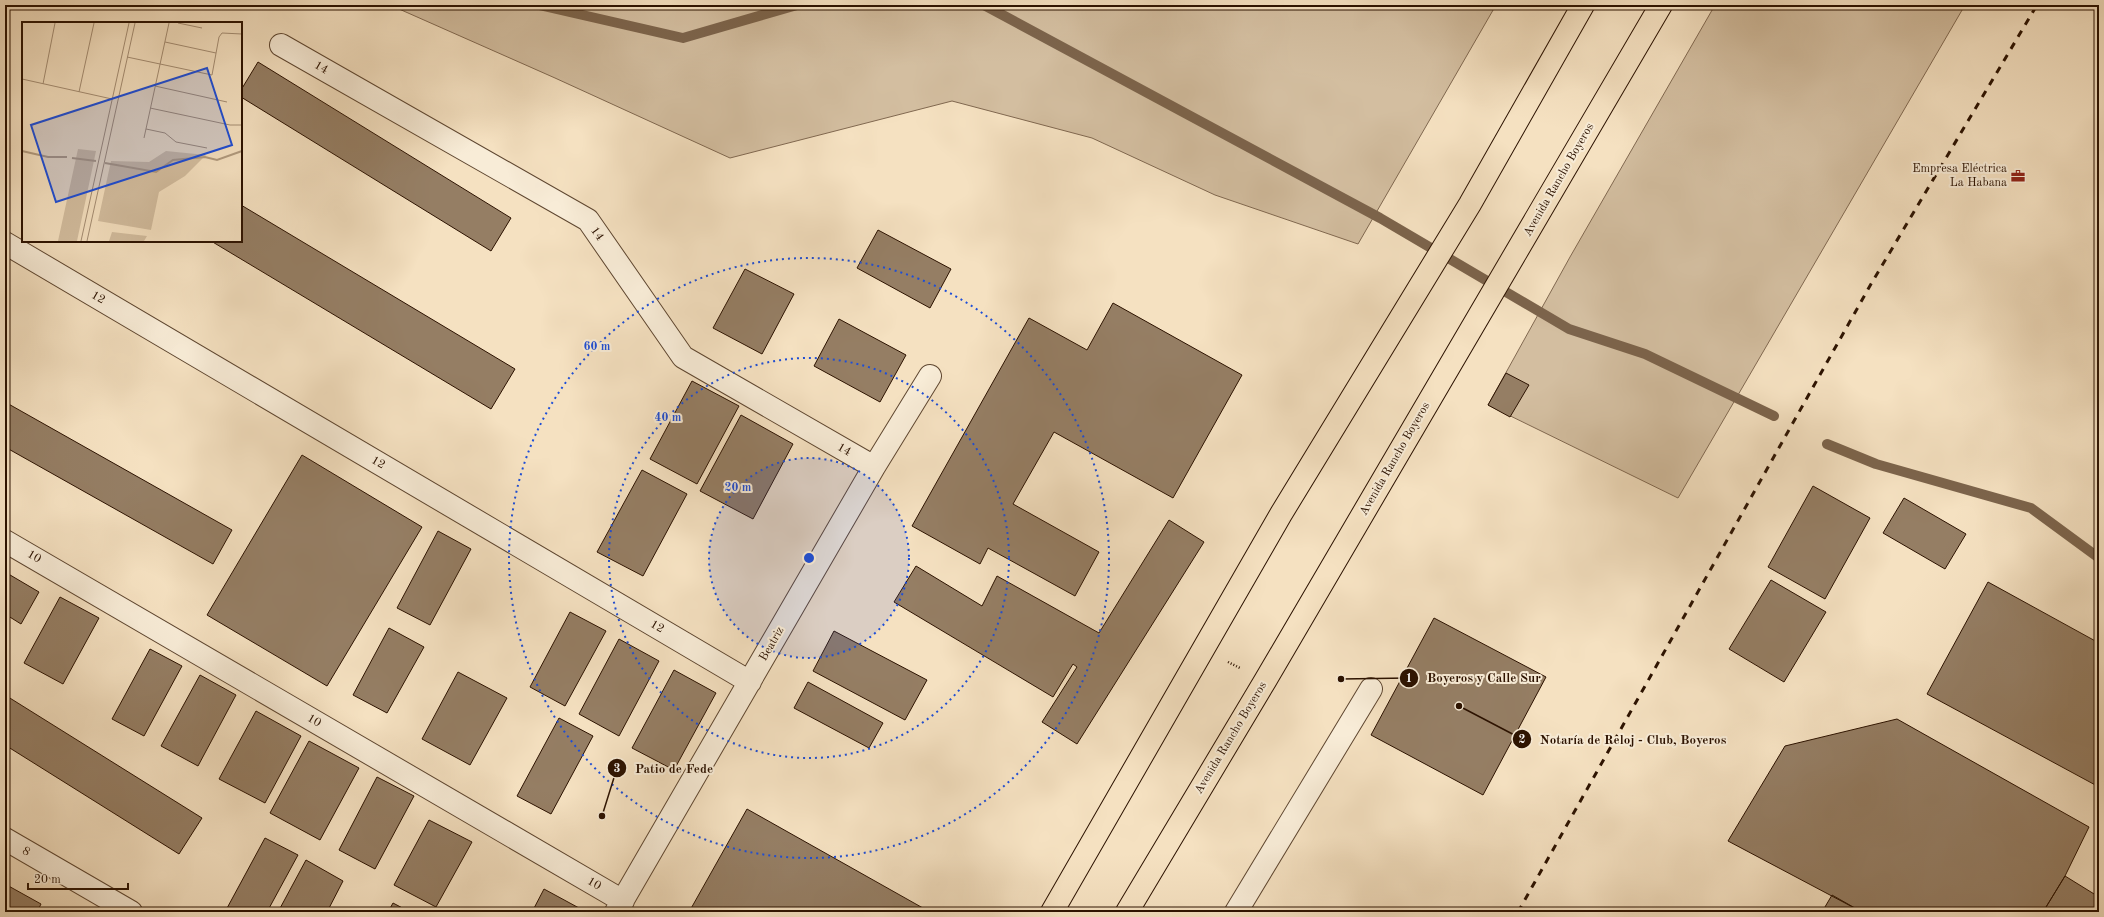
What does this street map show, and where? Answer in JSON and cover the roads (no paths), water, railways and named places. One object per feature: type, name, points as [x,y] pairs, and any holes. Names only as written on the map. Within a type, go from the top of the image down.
[{"type":"highway","points":[[1052,912],[1281,514],[1470,204],[1583,5]]},
{"type":"highway","name":"Avenida Rancho Boyeros","points":[[1133,910],[1265,681],[1661,5]]},
{"type":"street","name":"14","points":[[281,45],[588,220],[683,356],[874,467]]},
{"type":"street","name":"12","points":[[5,243],[750,682]]},
{"type":"street","name":"Beatriz","points":[[620,906],[874,467],[930,376]]},
{"type":"street","name":"10","points":[[5,540],[620,906]]},
{"type":"street","points":[[1236,912],[1371,689]]},
{"type":"street","name":"8","points":[[5,839],[131,912]]},
{"type":"waterway","points":[[539,5],[683,38],[797,5]]},
{"type":"waterway","points":[[984,5],[1380,218],[1569,329],[1645,354],[1774,416]]},
{"type":"waterway","points":[[1827,444],[1876,464],[2031,508],[2099,558]]},
{"type":"railway","points":[[1518,912],[1871,284],[2037,5]]},
{"type":"place","name":"Empresa Eléctrica La Habana","points":[[2018,176]]},
{"type":"place","name":"Boyeros y Calle Sur","points":[[1341,679]]},
{"type":"place","name":"Notaría de Reloj - Club, Boyeros","points":[[1459,706]]},
{"type":"place","name":"Patio de Fede","points":[[602,816]]}]
